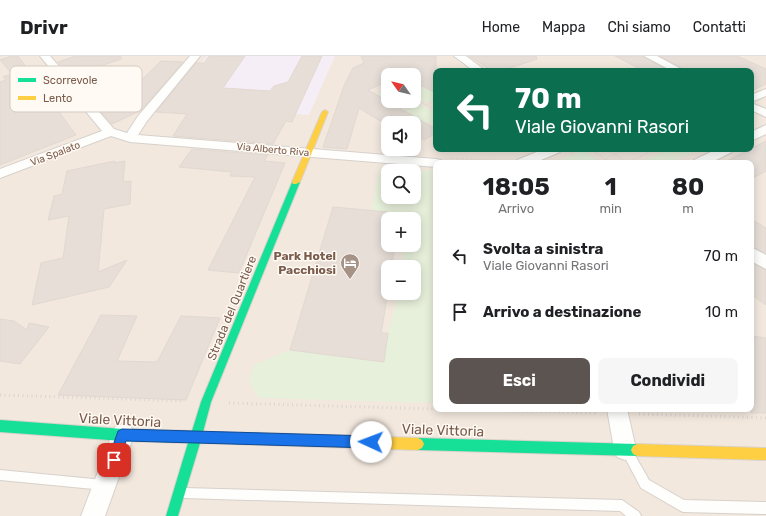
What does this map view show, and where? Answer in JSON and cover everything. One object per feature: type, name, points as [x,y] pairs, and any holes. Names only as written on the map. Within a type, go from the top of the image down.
[{"type":"main road","name":"Strada del Quartiere","points":[[172,516],[206,402],[325,112]]},
{"type":"main road","name":"Viale Vittoria","points":[[0,426],[122,435],[766,454]]},
{"type":"street","points":[[45,56],[54,66]]},
{"type":"street","points":[[130,138],[142,120],[195,56]]},
{"type":"street","points":[[459,56],[477,68]]},
{"type":"street","points":[[649,56],[674,68]]},
{"type":"street","points":[[754,98],[766,92]]},
{"type":"street","points":[[754,107],[766,113]]},
{"type":"street","points":[[93,112],[110,132]]},
{"type":"street","points":[[754,135],[766,129]]},
{"type":"street","name":"Via Alberto Riva","points":[[110,132],[130,138],[433,163]]},
{"type":"street","name":"Via Spalato","points":[[0,174],[110,132]]},
{"type":"street","points":[[529,160],[548,152]]},
{"type":"street","points":[[705,160],[721,152]]},
{"type":"street","points":[[754,255],[766,263]]},
{"type":"street","points":[[618,412],[625,449]]},
{"type":"street","points":[[93,516],[122,435]]},
{"type":"lane","points":[[625,449],[645,484],[683,506],[766,508]]},
{"type":"lane","points":[[0,476],[105,485]]},
{"type":"lane","points":[[179,493],[622,506],[635,516]]},
{"type":"path","points":[[426,105],[433,101]]},
{"type":"path","points":[[421,102],[433,108]]},
{"type":"path","points":[[404,111],[409,108]]},
{"type":"path","points":[[594,152],[605,159],[619,152]]},
{"type":"path","points":[[612,152],[623,160]]},
{"type":"path","points":[[633,160],[650,152]]},
{"type":"shaded area","points":[[0,56],[766,56],[766,516],[0,516]]},
{"type":"shaded area","points":[[207,56],[335,56],[309,115],[169,103]]},
{"type":"green space","points":[[421,86],[433,92],[433,100],[426,103],[421,100]]},
{"type":"green space","points":[[381,92],[381,98],[375,94]]},
{"type":"green space","points":[[421,105],[433,111],[433,120],[426,124],[421,121],[421,116],[413,116],[405,111],[411,108],[421,108]]},
{"type":"green space","points":[[578,152],[586,152],[598,160],[560,160]]},
{"type":"green space","points":[[663,152],[693,152],[676,160],[646,160]]},
{"type":"green space","points":[[380,167],[381,204],[421,204],[421,170],[433,171],[433,403],[259,398],[249,381],[254,365],[290,350],[383,362],[388,333],[397,300],[421,300],[421,260],[403,260],[403,252],[421,252],[421,212],[371,211]]},
{"type":"building","points":[[12,56],[18,56],[25,66],[10,66],[10,72],[0,60]]},
{"type":"building","points":[[76,56],[121,56],[121,59],[101,66],[61,66],[58,62]]},
{"type":"building","points":[[209,56],[245,56],[223,88],[270,91],[274,86],[288,82],[302,56],[322,56],[292,122],[286,121],[273,144],[173,136],[187,114],[156,112],[196,63],[204,63]]},
{"type":"building","points":[[361,56],[436,56],[436,68],[433,68],[433,92],[421,86],[421,68],[381,68],[381,84],[368,90],[381,97],[381,108],[399,108],[413,116],[381,116],[381,121],[359,108],[347,149],[323,147],[344,86],[353,68],[364,63]]},
{"type":"building","points":[[469,56],[536,56],[537,59],[510,68],[487,68]]},
{"type":"building","points":[[615,56],[643,56],[664,68],[638,68]]},
{"type":"building","points":[[660,56],[737,56],[766,69],[766,84],[754,90],[754,68],[681,68]]},
{"type":"building","points":[[161,61],[183,62],[142,109],[142,80]]},
{"type":"building","points":[[10,75],[10,112],[59,112],[76,135],[0,165],[0,82],[6,80],[3,77]]},
{"type":"building","points":[[102,112],[138,112],[112,124]]},
{"type":"building","points":[[421,120],[433,127],[433,135],[424,140],[421,138]]},
{"type":"building","points":[[766,141],[766,171],[754,177],[754,160],[729,160],[744,152],[754,152],[754,147]]},
{"type":"building","points":[[192,149],[268,155],[264,161],[285,163],[239,273],[208,270],[255,177],[230,176],[232,172],[179,167]]},
{"type":"building","points":[[115,161],[114,163],[125,161],[123,182],[131,181],[130,204],[104,209],[98,272],[127,260],[109,287],[32,305],[41,263],[63,258],[69,216],[48,220],[54,196],[62,194],[67,171]]},
{"type":"building","name":"Park Hotel Pacchiosi","points":[[333,207],[388,212],[381,212],[381,252],[394,252],[393,260],[381,260],[381,300],[387,300],[381,333],[388,333],[384,362],[290,350]]},
{"type":"building","points":[[754,221],[766,228],[766,253],[754,247]]},
{"type":"building","points":[[754,264],[766,270],[766,305],[754,296]]},
{"type":"building","points":[[101,315],[137,316],[117,361],[157,362],[181,316],[220,318],[186,400],[58,395]]},
{"type":"building","points":[[0,319],[14,321],[27,330],[29,323],[49,327],[20,364],[0,361]]},
{"type":"building","points":[[754,336],[766,338],[766,413],[751,413],[754,412]]},
{"type":"traffic: fast","points":[[172,516],[206,402],[296,182]]},
{"type":"traffic: fast","points":[[0,426],[123,435],[263,439]]},
{"type":"traffic: fast","points":[[418,444],[637,450]]},
{"type":"traffic: slow","points":[[296,182],[325,112]]},
{"type":"traffic: slow","points":[[263,439],[418,444]]},
{"type":"traffic: slow","points":[[637,450],[766,454]]},
{"type":"place","name":"Park Hotel Pacchiosi","points":[[350,280]]},
{"type":"route","points":[[114,460],[122,435],[371,442]]}]
